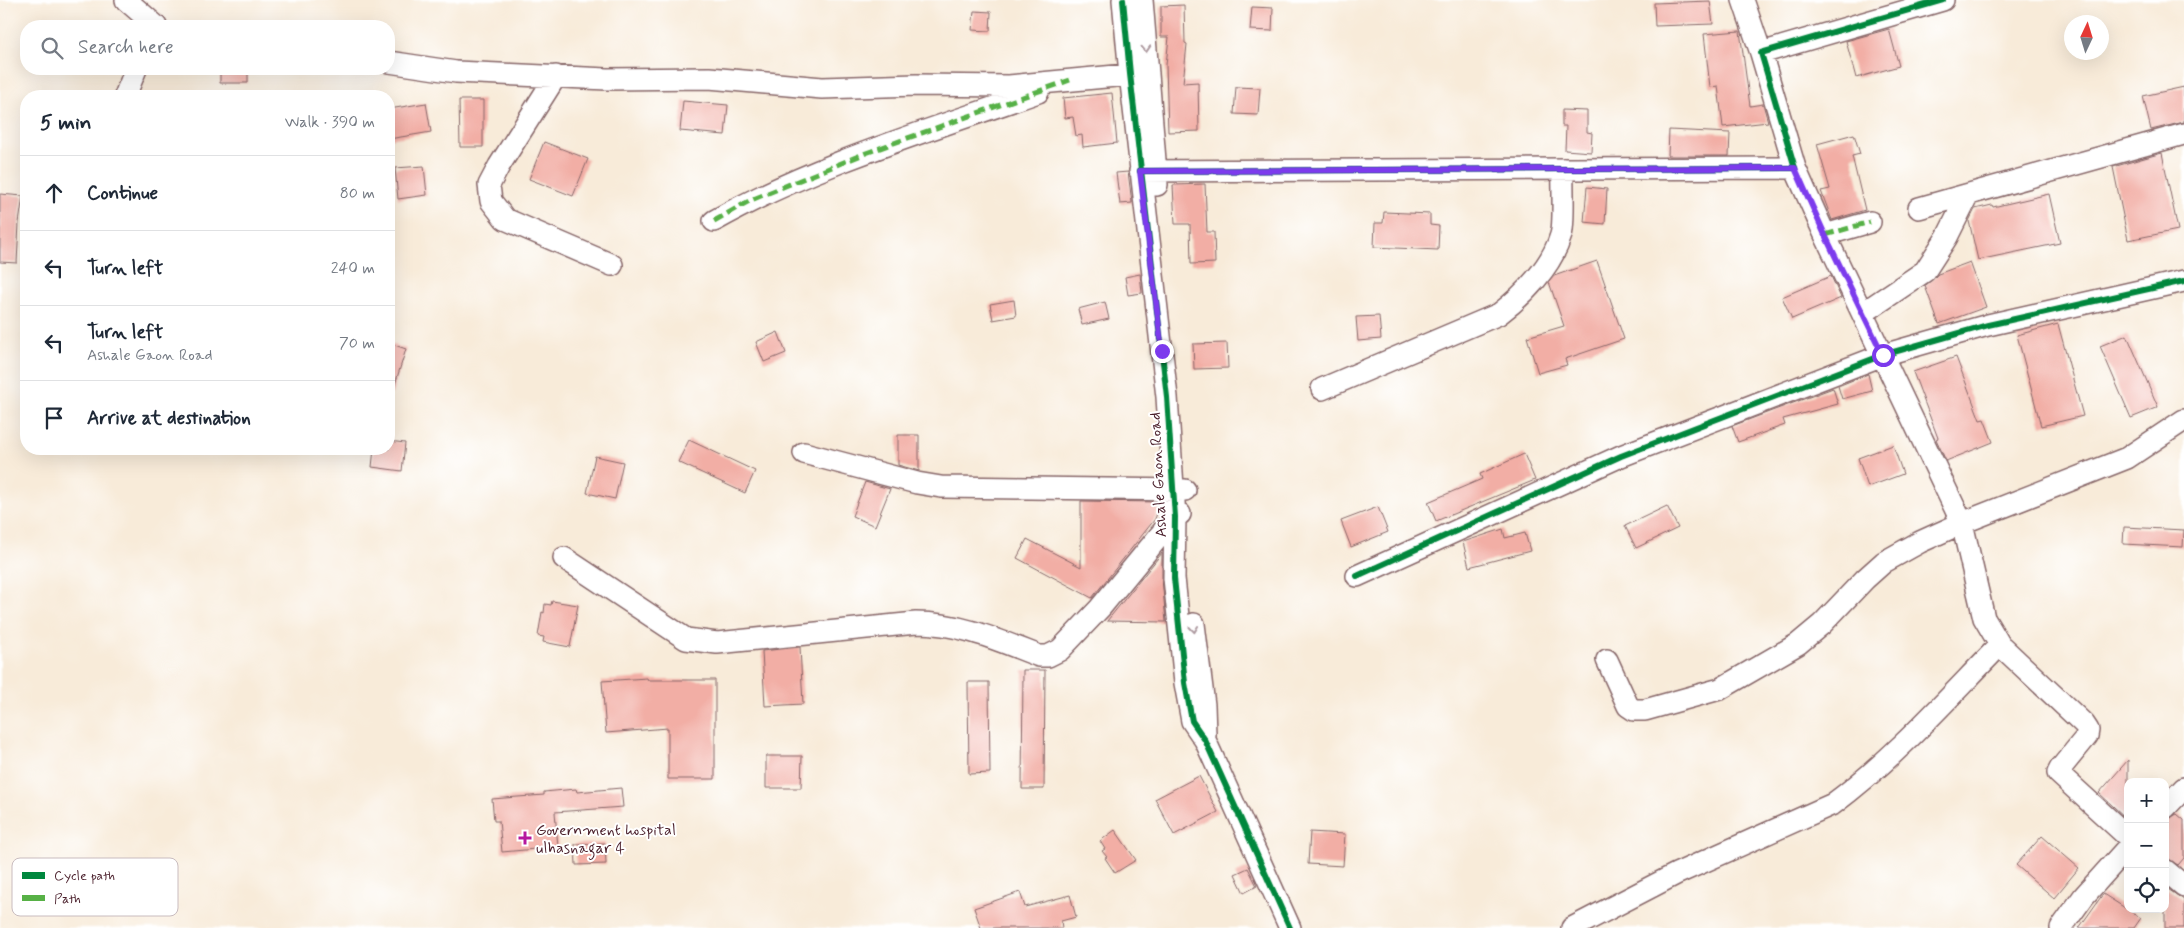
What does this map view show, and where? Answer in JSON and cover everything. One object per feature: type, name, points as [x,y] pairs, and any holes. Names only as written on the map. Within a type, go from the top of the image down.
[{"type":"street","points":[[126,0],[148,20]]},
{"type":"street","name":"Ashale Gaon Road","points":[[1123,0],[1139,74],[1148,171],[1182,417],[1180,514],[1174,578],[1184,683],[1192,721],[1205,740],[1290,928]]},
{"type":"street","name":"Ashale Gaon Road","points":[[1139,74],[1142,0]]},
{"type":"street","points":[[1743,0],[1761,53],[1795,168],[1962,523],[1984,618],[2000,645],[2084,724],[2088,730],[2087,736],[2058,773],[2124,833]]},
{"type":"street","points":[[1761,53],[1921,3],[1943,0]]},
{"type":"street","points":[[395,63],[456,72],[607,79],[709,78],[822,88],[916,85],[1009,86],[1139,74]]},
{"type":"street","points":[[127,90],[134,75]]},
{"type":"street","points":[[556,76],[489,185],[492,201],[505,219],[612,264]]},
{"type":"street","points":[[714,221],[751,200],[866,153],[1070,80]]},
{"type":"street","points":[[1919,208],[2184,134]]},
{"type":"street","points":[[1148,171],[1795,168]]},
{"type":"street","points":[[1322,389],[1498,314],[1518,299],[1543,270],[1561,235],[1563,169]]},
{"type":"street","points":[[1863,313],[1926,272],[1947,237],[1968,195]]},
{"type":"street","points":[[1825,235],[1870,222]]},
{"type":"street","points":[[1357,576],[1621,456],[1883,355],[1988,325],[2184,281]]},
{"type":"street","points":[[1607,660],[1628,706],[1634,710],[1645,710],[1720,689],[1798,644],[1822,624],[1864,579],[1884,562],[1920,542],[1962,523],[2128,458],[2184,420]]},
{"type":"street","points":[[804,453],[917,483],[941,487],[1179,490]]},
{"type":"street","points":[[564,558],[686,639],[717,643],[916,623],[938,623],[975,631],[1039,656],[1048,656],[1060,650],[1100,608],[1180,514]]},
{"type":"street","points":[[1572,928],[1676,874],[1833,804],[1856,787],[1888,758],[2000,645]]},
{"type":"street","points":[[2169,804],[2184,788]]},
{"type":"street","points":[[2061,928],[2084,896],[2124,851]]},
{"type":"street","points":[[2169,873],[2184,886]]},
{"type":"building","points":[[1710,1],[1713,24],[1655,26],[1654,3]]},
{"type":"building","points":[[1184,5],[1185,43],[1187,44],[1183,83],[1198,82],[1199,131],[1168,132],[1166,65],[1169,37],[1161,37],[1161,6]]},
{"type":"building","points":[[1252,7],[1273,8],[1272,31],[1250,30]]},
{"type":"building","points":[[974,11],[991,12],[990,31],[972,30]]},
{"type":"building","points":[[1889,29],[1899,66],[1856,78],[1846,41]]},
{"type":"building","points":[[1740,31],[1750,106],[1763,104],[1768,122],[1723,127],[1718,86],[1710,87],[1704,34]]},
{"type":"building","points":[[220,75],[248,75],[248,83],[220,83]]},
{"type":"building","points":[[1236,87],[1260,88],[1258,115],[1234,114]]},
{"type":"building","points":[[2184,87],[2184,122],[2151,130],[2143,96]]},
{"type":"building","points":[[1112,93],[1117,143],[1083,147],[1082,135],[1076,136],[1073,117],[1065,118],[1063,98]]},
{"type":"building","points":[[459,100],[483,100],[483,147],[460,147]]},
{"type":"building","points":[[683,101],[728,105],[725,135],[680,131]]},
{"type":"building","points":[[426,103],[431,132],[395,138],[395,108]]},
{"type":"building","points":[[1562,110],[1587,111],[1587,132],[1592,133],[1591,152],[1565,150],[1566,126],[1562,126]]},
{"type":"building","points":[[1669,130],[1730,133],[1729,156],[1668,156]]},
{"type":"building","points":[[1854,134],[1860,154],[1852,156],[1865,210],[1832,220],[1821,191],[1830,189],[1817,144]]},
{"type":"building","points":[[544,142],[588,159],[573,196],[529,179]]},
{"type":"building","points":[[2162,153],[2178,230],[2128,240],[2113,167]]},
{"type":"building","points":[[424,166],[427,195],[398,199],[395,168]]},
{"type":"building","points":[[1128,172],[1132,203],[1120,204],[1116,173]]},
{"type":"building","points":[[1205,184],[1207,232],[1214,232],[1215,263],[1191,264],[1190,224],[1175,224],[1173,185]]},
{"type":"building","points":[[1587,187],[1607,189],[1605,224],[1584,222]]},
{"type":"building","points":[[0,194],[20,196],[17,263],[0,262]]},
{"type":"building","points":[[2049,194],[2060,243],[1978,260],[1969,221],[1975,209],[1992,205],[1993,207]]},
{"type":"building","points":[[1384,212],[1430,214],[1430,225],[1439,226],[1438,250],[1374,247],[1375,223],[1383,223]]},
{"type":"building","points":[[1597,261],[1624,339],[1565,359],[1567,365],[1538,373],[1527,337],[1564,326],[1549,282],[1554,276]]},
{"type":"building","points":[[1970,262],[1986,307],[1939,324],[1925,286],[1938,274]]},
{"type":"building","points":[[1140,274],[1142,293],[1128,295],[1125,277]]},
{"type":"building","points":[[1831,276],[1841,298],[1792,319],[1782,297]]},
{"type":"building","points":[[1014,300],[1016,316],[993,320],[990,304]]},
{"type":"building","points":[[1105,302],[1109,319],[1082,325],[1078,309]]},
{"type":"building","points":[[1379,316],[1381,339],[1358,341],[1356,317]]},
{"type":"building","points":[[2058,324],[2083,416],[2041,426],[2017,335]]},
{"type":"building","points":[[778,332],[786,353],[764,362],[756,342]]},
{"type":"building","points":[[2127,335],[2158,407],[2131,418],[2100,346]]},
{"type":"building","points":[[1227,343],[1228,368],[1194,369],[1193,344]]},
{"type":"building","points":[[395,345],[406,349],[395,384]]},
{"type":"building","points":[[1956,357],[1980,420],[1984,419],[1993,442],[1946,461],[1936,439],[1938,438],[1913,372]]},
{"type":"building","points":[[1868,374],[1872,391],[1842,399],[1838,386]]},
{"type":"building","points":[[1833,388],[1838,404],[1783,419],[1785,425],[1738,442],[1732,426]]},
{"type":"building","points":[[898,435],[919,435],[919,471],[898,465]]},
{"type":"building","points":[[689,440],[755,471],[745,493],[678,462]]},
{"type":"building","points":[[395,442],[405,443],[402,471],[372,467],[373,455],[395,455]]},
{"type":"building","points":[[1893,445],[1903,474],[1868,487],[1858,458]]},
{"type":"building","points":[[1524,454],[1535,480],[1436,521],[1428,502],[1482,479],[1480,474]]},
{"type":"building","points":[[595,456],[623,462],[615,499],[587,493]]},
{"type":"building","points":[[865,482],[890,489],[875,526],[852,516]]},
{"type":"building","points":[[1081,501],[1161,502],[1155,519],[1092,598],[1017,558],[1027,539],[1081,567]]},
{"type":"building","points":[[1667,506],[1678,528],[1636,548],[1625,526]]},
{"type":"building","points":[[1378,507],[1388,532],[1351,547],[1341,521]]},
{"type":"building","points":[[2124,527],[2184,530],[2183,547],[2123,544]]},
{"type":"building","points":[[1503,529],[1505,538],[1525,533],[1530,551],[1469,567],[1463,542]]},
{"type":"building","points":[[1162,553],[1162,579],[1166,622],[1107,621]]},
{"type":"building","points":[[552,601],[578,605],[570,647],[543,642],[544,637],[538,636],[545,604],[551,605]]},
{"type":"building","points":[[800,647],[803,704],[765,706],[762,651]]},
{"type":"building","points":[[1023,670],[1045,670],[1044,789],[1022,789]]},
{"type":"building","points":[[647,678],[648,680],[715,680],[715,779],[668,779],[668,728],[606,733],[602,681]]},
{"type":"building","points":[[968,682],[989,682],[990,773],[969,774]]},
{"type":"building","points":[[766,756],[802,756],[801,788],[766,788]]},
{"type":"building","points":[[2128,760],[2128,778],[2124,778],[2124,816],[2099,793]]},
{"type":"building","points":[[1199,776],[1218,812],[1174,835],[1155,799]]},
{"type":"building","points":[[621,788],[623,807],[555,812],[558,847],[502,852],[499,821],[494,821],[492,799],[544,795],[544,792],[576,789],[577,792]]},
{"type":"building","points":[[2177,814],[2184,820],[2184,858],[2178,865],[2169,860],[2169,818]]},
{"type":"building","points":[[1115,830],[1136,860],[1115,873],[1105,858],[1107,857],[1102,851],[1105,849],[1100,841]]},
{"type":"building","points":[[1310,832],[1345,834],[1343,866],[1308,864]]},
{"type":"building","points":[[2042,836],[2079,868],[2054,898],[2016,865]]},
{"type":"building","points":[[605,843],[606,864],[576,865],[575,844]]},
{"type":"building","points":[[1248,868],[1257,886],[1244,893],[1235,874]]},
{"type":"building","points":[[2169,890],[2184,900],[2184,928],[2165,928],[2165,913],[2169,913]]},
{"type":"building","points":[[1020,892],[1025,907],[1070,895],[1076,917],[1061,921],[1062,928],[981,928],[974,908]]},
{"type":"building","points":[[2103,894],[2124,907],[2124,913],[2133,913],[2141,918],[2134,928],[2079,928]]},
{"type":"marked path","points":[[714,221],[751,200],[866,153],[1070,80]]},
{"type":"marked path","points":[[1825,235],[1870,222]]},
{"type":"cycle path","points":[[1123,0],[1167,397],[1175,517],[1174,578],[1185,683],[1192,721],[1205,740],[1290,928]]},
{"type":"cycle path","points":[[1140,171],[1795,168],[1761,53],[1943,0]]},
{"type":"cycle path","points":[[1357,576],[1621,456],[1883,355],[1988,325],[2184,281]]},
{"type":"place","name":"Government hospital ulhasnagar 4","points":[[525,838]]},
{"type":"route","points":[[1162,351],[1140,171],[1795,168],[1883,355]]}]
